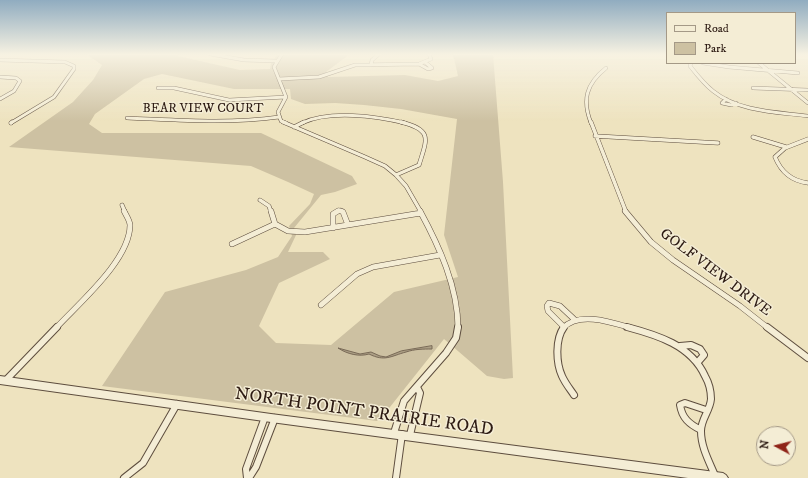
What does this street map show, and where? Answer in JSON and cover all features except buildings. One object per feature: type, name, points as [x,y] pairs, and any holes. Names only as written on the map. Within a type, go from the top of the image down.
[{"type":"street","points":[[11,123],[54,97],[69,76]]},
{"type":"street","points":[[323,76],[279,79],[286,97],[278,112],[281,121],[375,160],[396,175],[411,192],[450,280],[458,330],[449,348],[417,387],[410,391],[404,401],[398,416],[402,434]]},
{"type":"street","name":"GOLF VIEW DRIVE","points":[[598,76],[586,94],[587,112],[626,213],[651,242],[687,270],[740,306],[808,358]]},
{"type":"street","points":[[699,76],[710,89],[726,99],[722,102],[724,104],[731,105],[736,103],[759,109],[808,116]]},
{"type":"street","points":[[776,76],[808,103]]},
{"type":"street","points":[[0,77],[16,78],[20,81],[14,90],[0,99]]},
{"type":"street","points":[[158,88],[173,88],[229,100],[286,97]]},
{"type":"street","points":[[753,88],[808,90]]},
{"type":"street","points":[[294,127],[310,119],[343,116],[367,116],[410,124],[422,131],[426,139],[423,153],[419,165],[396,175]]},
{"type":"street","name":"BEAR VIEW COURT","points":[[127,118],[263,120],[279,117]]},
{"type":"street","points":[[595,136],[718,143]]},
{"type":"street","points":[[753,136],[786,147]]},
{"type":"street","points":[[808,139],[786,147],[778,152],[775,157],[776,162],[791,179],[796,182],[808,183]]},
{"type":"street","points":[[260,200],[269,206],[275,224],[288,231],[305,232],[421,213]]},
{"type":"street","points":[[3,380],[114,266],[128,243],[130,224],[122,205]]},
{"type":"street","points":[[333,228],[333,214],[339,210],[343,212],[348,225]]},
{"type":"street","points":[[232,244],[275,224]]},
{"type":"street","points":[[321,305],[357,274],[373,267],[440,255]]},
{"type":"street","points":[[563,326],[548,311],[547,306],[549,303],[553,302],[558,304],[575,320]]},
{"type":"street","points":[[574,395],[561,375],[556,346],[563,326],[575,320],[590,318],[605,320],[664,339],[680,346],[697,363],[705,376],[710,391],[710,403],[703,416],[701,430],[702,437],[718,478]]},
{"type":"street","points":[[680,346],[689,344],[699,347],[703,356],[701,361],[697,363]]},
{"type":"street","name":"NORTH POINT PRAIRIE ROAD","points":[[3,380],[718,478]]},
{"type":"street","points":[[396,478],[402,434],[420,393],[417,387]]},
{"type":"street","points":[[124,478],[134,474],[143,463],[177,404]]},
{"type":"street","points":[[701,430],[690,425],[682,415],[680,405],[696,405],[706,410]]},
{"type":"street","points":[[248,478],[246,469],[265,417]]},
{"type":"street","points":[[248,478],[256,467],[275,418]]},
{"type":"green space","points":[[95,76],[154,76],[144,79],[95,114],[89,124],[102,133],[261,133],[352,176],[357,184],[335,192],[321,195],[294,228],[296,235],[288,252],[323,252],[330,259],[279,283],[259,326],[276,343],[331,345],[394,292],[458,277],[444,235],[457,119],[401,109],[364,105],[335,103],[305,104],[291,99],[290,89],[234,89],[173,76],[412,76],[438,81],[457,76],[495,76],[503,182],[513,378],[504,379],[487,376],[444,339],[390,407],[377,421],[102,386],[165,292],[246,270],[278,257],[292,236],[289,226],[310,204],[314,194],[251,166],[9,147],[73,102]]},
{"type":"shaded area","points":[[432,346],[432,349],[413,350],[384,358],[379,358],[369,354],[361,355],[353,354],[338,348],[360,354],[371,352],[386,357],[401,351]]}]
